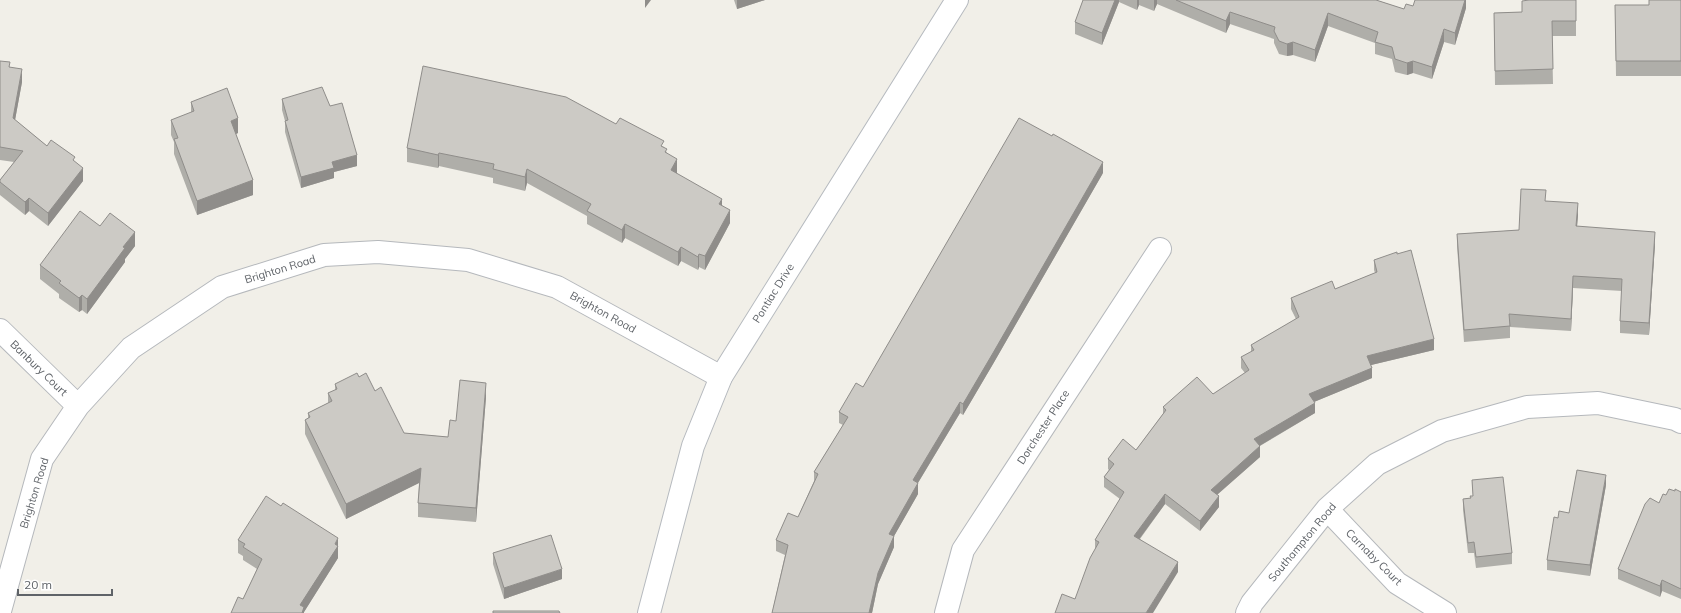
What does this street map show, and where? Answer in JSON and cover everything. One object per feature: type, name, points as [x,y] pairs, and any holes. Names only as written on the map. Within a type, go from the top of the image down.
[{"type":"street","name":"Pontiac Drive","points":[[649,613],[693,446],[721,377],[957,0]]},
{"type":"street","name":"Dorchester Place","points":[[946,613],[963,550],[1160,249]]},
{"type":"street","name":"Brighton Road","points":[[0,611],[42,459],[78,406],[131,348],[222,287],[324,255],[378,252],[468,260],[557,287],[721,377]]},
{"type":"street","name":"Banbury Court","points":[[0,330],[78,406]]},
{"type":"street","name":"Southampton Road","points":[[1247,613],[1252,603],[1327,509],[1377,464],[1442,431],[1527,408],[1598,403],[1681,422]]},
{"type":"street","name":"Carnaby Court","points":[[1327,509],[1397,583],[1445,613]]},
{"type":"building","points":[[1083,0],[1115,0],[1102,33],[1075,22]]},
{"type":"building","points":[[1176,0],[1376,0],[1404,9],[1406,4],[1413,6],[1415,0],[1465,0],[1455,33],[1444,29],[1432,67],[1413,61],[1407,63],[1395,59],[1392,47],[1375,42],[1378,32],[1328,13],[1315,50],[1293,42],[1287,44],[1279,41],[1274,31],[1275,27],[1230,12],[1226,21]]},
{"type":"building","points":[[1576,0],[1576,21],[1552,21],[1553,69],[1495,71],[1494,13],[1522,12],[1522,1]]},
{"type":"building","points":[[1649,0],[1681,0],[1681,61],[1616,61],[1615,5],[1649,5]]},
{"type":"building","points":[[0,61],[10,62],[9,67],[22,69],[13,118],[47,146],[51,140],[75,157],[73,160],[83,168],[48,213],[29,198],[25,202],[0,182],[23,151],[0,147]]},
{"type":"building","points":[[423,66],[566,97],[616,124],[620,118],[664,141],[661,146],[667,149],[665,152],[677,159],[671,170],[722,199],[719,204],[730,210],[705,256],[699,254],[698,257],[681,247],[678,252],[625,224],[622,230],[587,211],[591,204],[527,169],[525,177],[493,169],[494,164],[439,153],[438,155],[407,148]]},
{"type":"building","points":[[322,87],[330,106],[342,103],[357,155],[332,162],[334,168],[301,177],[285,121],[288,120],[282,99]]},
{"type":"building","points":[[227,88],[238,118],[231,121],[253,180],[197,201],[174,139],[178,138],[171,120],[194,111],[191,102]]},
{"type":"building","points":[[1019,118],[1052,136],[1053,134],[1103,162],[963,404],[960,402],[913,480],[918,483],[889,534],[894,536],[878,573],[869,613],[772,613],[788,545],[776,540],[788,513],[798,517],[818,474],[814,472],[848,417],[839,412],[856,383],[863,387]]},
{"type":"building","points":[[1521,189],[1546,190],[1545,201],[1578,203],[1576,226],[1655,232],[1649,323],[1620,321],[1622,279],[1573,276],[1571,319],[1509,314],[1510,326],[1464,330],[1457,234],[1519,230]]},
{"type":"building","points":[[80,211],[100,226],[110,213],[135,232],[87,299],[82,295],[79,298],[59,283],[61,281],[40,265]]},
{"type":"building","points":[[1411,250],[1434,339],[1367,356],[1372,368],[1309,394],[1315,403],[1254,439],[1260,446],[1211,490],[1219,496],[1200,521],[1165,494],[1134,536],[1178,562],[1146,613],[1055,613],[1062,594],[1075,599],[1090,558],[1099,542],[1095,540],[1124,492],[1104,477],[1114,464],[1108,459],[1123,439],[1136,450],[1166,410],[1163,407],[1197,377],[1213,394],[1249,370],[1241,357],[1254,350],[1251,345],[1299,317],[1291,298],[1332,281],[1335,289],[1377,272],[1374,260],[1397,252],[1397,254]]},
{"type":"building","points":[[357,373],[359,377],[366,373],[375,391],[381,387],[404,433],[448,437],[450,420],[456,421],[460,380],[486,383],[476,508],[418,503],[421,468],[346,504],[305,420],[310,417],[308,413],[332,401],[328,393],[337,389],[335,384]]},
{"type":"building","points":[[1577,470],[1606,475],[1590,565],[1547,560],[1554,517],[1558,518],[1559,511],[1569,513]]},
{"type":"building","points":[[1503,477],[1512,553],[1476,557],[1474,542],[1468,543],[1463,499],[1471,498],[1470,496],[1473,496],[1472,480]]},
{"type":"building","points":[[1669,489],[1675,491],[1675,489],[1681,492],[1681,589],[1662,580],[1660,586],[1618,569],[1645,504],[1650,498],[1659,503],[1663,494],[1666,495]]},
{"type":"building","points":[[266,496],[281,506],[283,503],[338,538],[335,544],[338,546],[300,605],[304,607],[302,613],[231,613],[238,597],[243,599],[262,559],[243,547],[245,544],[238,540]]},
{"type":"building","points":[[551,535],[562,569],[504,588],[493,553]]},
{"type":"building","points":[[493,611],[559,611],[560,613],[493,613]]}]
